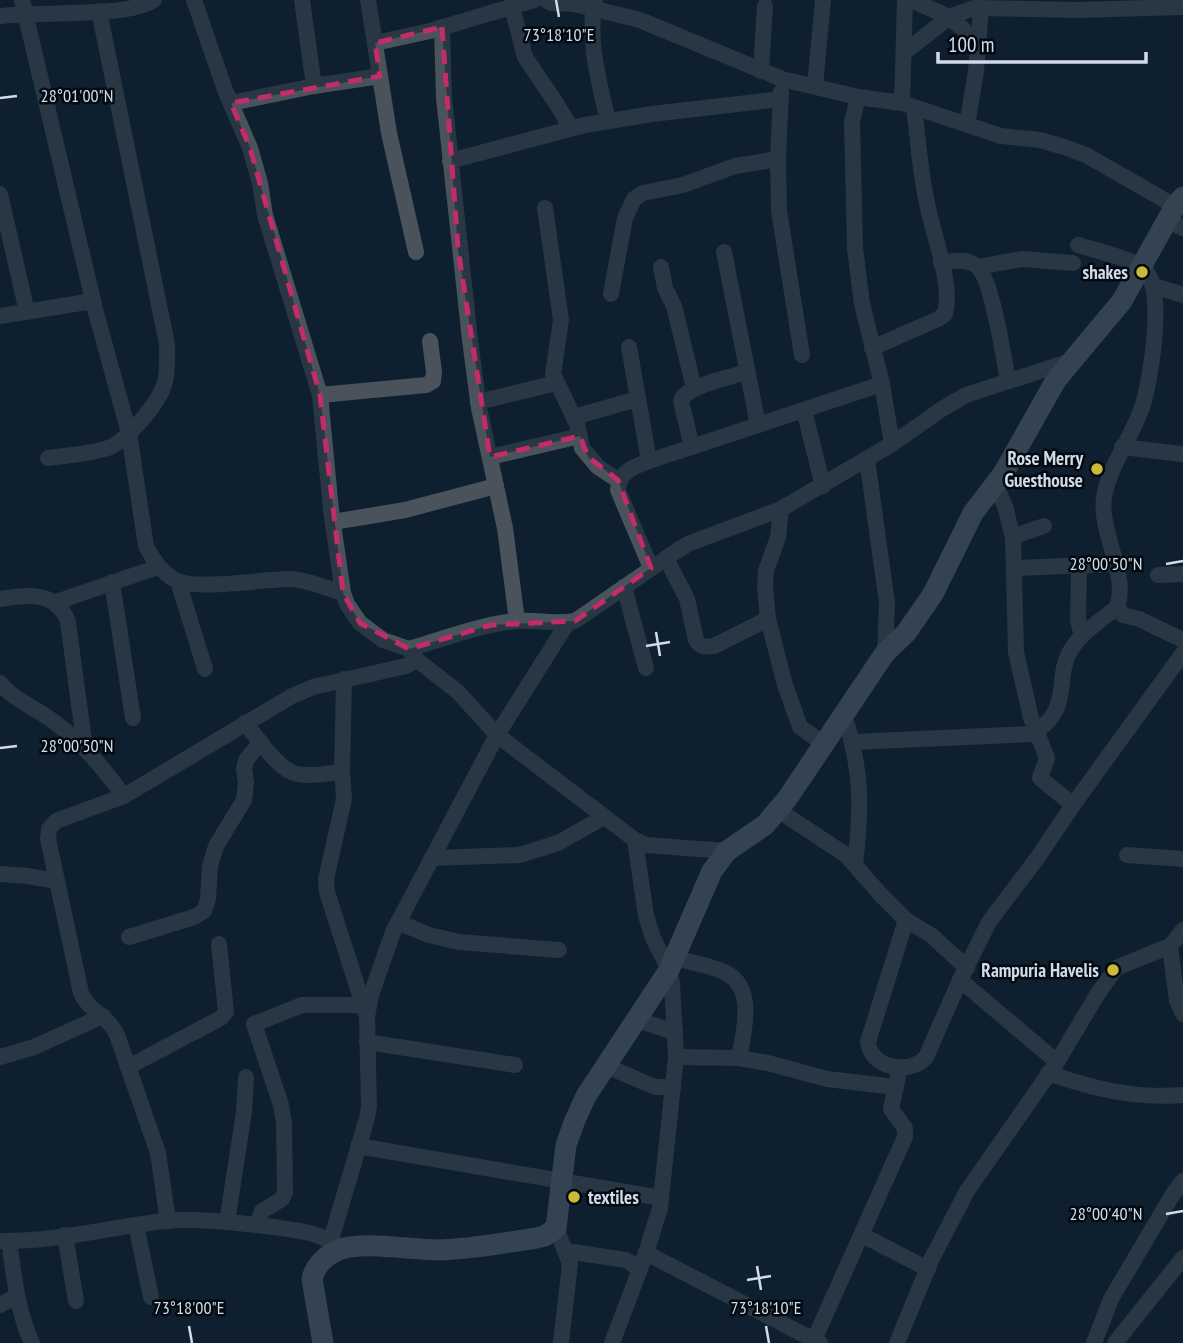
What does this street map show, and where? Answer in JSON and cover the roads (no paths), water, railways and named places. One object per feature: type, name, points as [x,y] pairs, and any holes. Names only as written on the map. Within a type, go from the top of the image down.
[{"type":"street","points":[[0,16],[23,6],[113,11],[149,4],[154,0]]},
{"type":"street","points":[[194,0],[250,148],[260,183],[265,215],[320,395],[332,522],[346,604],[360,622],[383,640],[413,655],[458,692],[497,735],[635,840],[645,845],[727,851]]},
{"type":"street","points":[[302,0],[314,86]]},
{"type":"street","points":[[368,0],[389,133],[416,251]]},
{"type":"street","points":[[375,43],[534,0]]},
{"type":"street","points":[[546,0],[594,4],[640,20],[782,79],[858,97],[908,105],[1001,136],[1040,140],[1086,155],[1177,213],[1141,266],[1122,301],[1056,380],[995,484],[973,513],[933,594],[906,633],[885,653],[778,810],[765,825],[727,851],[712,871],[671,964],[586,1096],[566,1145],[556,1228],[569,1264],[561,1343]]},
{"type":"street","points":[[815,86],[823,0]]},
{"type":"street","points":[[872,348],[945,314],[946,293],[941,263],[908,105],[904,53],[905,0]]},
{"type":"street","points":[[911,0],[949,17],[978,42]]},
{"type":"street","points":[[594,4],[594,61],[608,121]]},
{"type":"street","points":[[23,6],[93,301],[130,433],[146,546],[158,567],[178,581],[196,584],[293,579],[342,593]]},
{"type":"street","points":[[761,71],[765,6]]},
{"type":"street","points":[[512,7],[525,57],[571,128]]},
{"type":"street","points":[[904,53],[949,17],[981,8],[1077,10],[1183,7]]},
{"type":"street","points":[[967,125],[981,8]]},
{"type":"street","points":[[48,458],[110,447],[130,433],[156,401],[168,368],[167,344],[99,11]]},
{"type":"street","points":[[442,27],[444,98],[450,161],[478,402],[505,528],[517,621]]},
{"type":"street","points":[[231,103],[380,76]]},
{"type":"street","points":[[782,79],[778,159],[779,211],[802,355]]},
{"type":"street","points":[[858,97],[852,122],[855,248],[862,304],[882,384],[892,444]]},
{"type":"street","points":[[450,161],[571,128],[608,121],[781,99]]},
{"type":"street","points":[[611,293],[625,218],[634,200],[643,193],[683,185],[735,166],[778,159]]},
{"type":"street","points":[[0,194],[27,312]]},
{"type":"street","points":[[545,208],[561,320],[553,367],[556,383],[574,417],[582,448],[588,457],[618,480]]},
{"type":"street","points":[[853,742],[1021,736],[1037,731],[1054,716],[1058,707],[1066,660],[1082,636],[1117,607],[1122,594],[1105,521],[1104,499],[1110,474],[1143,404],[1156,305],[1151,275],[1141,266],[1079,245]]},
{"type":"street","points":[[724,253],[758,425]]},
{"type":"street","points":[[978,267],[1022,259],[1073,263]]},
{"type":"street","points":[[941,263],[968,261],[978,267],[984,276],[1009,381]]},
{"type":"street","points":[[661,267],[665,288],[674,306],[694,388]]},
{"type":"street","points":[[1154,286],[1183,295]]},
{"type":"street","points":[[0,316],[93,301]]},
{"type":"street","points":[[320,395],[426,385],[433,381],[435,372],[430,341]]},
{"type":"street","points":[[629,347],[649,461]]},
{"type":"street","points":[[168,1221],[158,1153],[113,1025],[85,1003],[81,993],[48,839],[49,829],[56,821],[124,796],[245,723],[313,687],[393,669],[413,655],[491,625],[517,621],[558,624],[568,622],[589,612],[690,542],[781,509],[892,444],[966,395],[1071,361]]},
{"type":"street","points":[[692,447],[681,401],[683,395],[694,388],[747,373]]},
{"type":"street","points":[[478,402],[556,383]]},
{"type":"street","points":[[651,568],[618,490],[618,480],[626,472],[649,461],[882,384]]},
{"type":"street","points":[[574,417],[637,399]]},
{"type":"street","points":[[804,410],[822,486]]},
{"type":"street","points":[[490,457],[580,436]]},
{"type":"street","points":[[1122,447],[1183,454]]},
{"type":"street","points":[[867,459],[887,603],[885,653]]},
{"type":"street","points":[[995,484],[1005,506],[1013,538],[1016,652],[1031,718],[1047,758],[1040,778],[1073,805]]},
{"type":"street","points":[[332,522],[405,510],[496,486]]},
{"type":"street","points":[[781,509],[778,537],[766,572],[768,619],[785,685],[800,727],[824,744]]},
{"type":"street","points":[[1013,538],[1044,526]]},
{"type":"street","points":[[666,558],[687,598],[696,640],[704,648],[714,646],[768,619]]},
{"type":"street","points":[[1014,568],[1114,564]]},
{"type":"street","points":[[1079,565],[1078,620],[1082,636]]},
{"type":"street","points":[[55,602],[158,567]]},
{"type":"street","points":[[1158,575],[1183,573]]},
{"type":"street","points":[[178,581],[205,668]]},
{"type":"street","points":[[112,582],[133,718]]},
{"type":"street","points":[[624,587],[646,668]]},
{"type":"street","points":[[0,599],[38,596],[55,602],[64,609],[85,749]]},
{"type":"street","points":[[1117,607],[1123,615],[1183,640]]},
{"type":"street","points":[[365,1011],[398,922],[497,735],[568,622]]},
{"type":"street","points":[[906,920],[868,1042],[873,1058],[883,1064],[900,1067],[921,1063],[926,1057],[989,922],[1038,858],[1183,653]]},
{"type":"street","points":[[323,1343],[312,1279],[314,1270],[335,1245],[369,1107],[365,1011],[327,892],[326,879],[344,799],[344,679]]},
{"type":"street","points":[[1,685],[53,720],[97,761],[124,796]]},
{"type":"street","points":[[844,715],[853,742],[860,787],[855,864]]},
{"type":"street","points":[[245,723],[281,765],[297,774],[342,772]]},
{"type":"street","points":[[129,937],[194,917],[204,911],[208,900],[210,866],[216,846],[244,800],[246,760],[261,742]]},
{"type":"street","points":[[778,810],[821,837],[855,864],[872,886],[906,920],[931,935],[964,974],[1053,1067],[1100,1090],[1154,1097],[1183,1095]]},
{"type":"street","points":[[432,858],[519,855],[558,843],[604,817]]},
{"type":"street","points":[[612,1343],[646,1253],[661,1198],[676,1057],[671,964],[653,938],[646,916],[635,840]]},
{"type":"street","points":[[1127,855],[1183,859]]},
{"type":"street","points":[[0,874],[57,881]]},
{"type":"street","points":[[398,922],[429,936],[459,942],[559,950]]},
{"type":"street","points":[[897,1343],[928,1269],[967,1191],[1053,1067],[1097,995],[1116,968],[1170,946],[1183,930]]},
{"type":"street","points":[[128,1067],[221,1018],[226,1012],[219,944]]},
{"type":"street","points":[[1170,946],[1177,1001],[1183,1013]]},
{"type":"street","points":[[671,964],[721,970],[737,981],[742,989],[746,1017],[739,1058]]},
{"type":"street","points":[[257,1225],[262,1211],[282,1199],[285,1192],[284,1123],[281,1105],[254,1024],[302,1005],[365,1011]]},
{"type":"street","points":[[0,1057],[34,1047],[103,1016]]},
{"type":"street","points":[[637,1020],[675,1031]]},
{"type":"street","points":[[367,1042],[515,1065]]},
{"type":"street","points":[[676,1057],[739,1058],[827,1079],[896,1087]]},
{"type":"street","points":[[606,1066],[655,1087],[673,1087]]},
{"type":"street","points":[[646,1253],[817,1341],[905,1137],[902,1123],[891,1109],[900,1067]]},
{"type":"street","points":[[227,1223],[240,1146],[246,1077]]},
{"type":"street","points":[[359,1146],[661,1198]]},
{"type":"street","points":[[1094,1343],[1111,1299],[1183,1181]]},
{"type":"street","points":[[32,1343],[24,1324],[4,1241],[168,1221],[257,1225],[295,1230],[335,1245],[462,1249],[545,1236],[556,1228]]},
{"type":"street","points":[[136,1225],[151,1297]]},
{"type":"street","points":[[65,1235],[76,1301]]},
{"type":"street","points":[[862,1235],[928,1269]]},
{"type":"street","points":[[566,1251],[626,1260],[640,1269]]},
{"type":"street","points":[[1115,1343],[1183,1258]]},
{"type":"street","points":[[0,1305],[17,1296]]},
{"type":"place","name":"shakes","points":[[1142,272]]},
{"type":"place","name":"Rose Merry Guesthouse","points":[[1097,469]]},
{"type":"place","name":"Rampuria Havelis","points":[[1113,970]]},
{"type":"place","name":"textiles","points":[[574,1197]]}]
